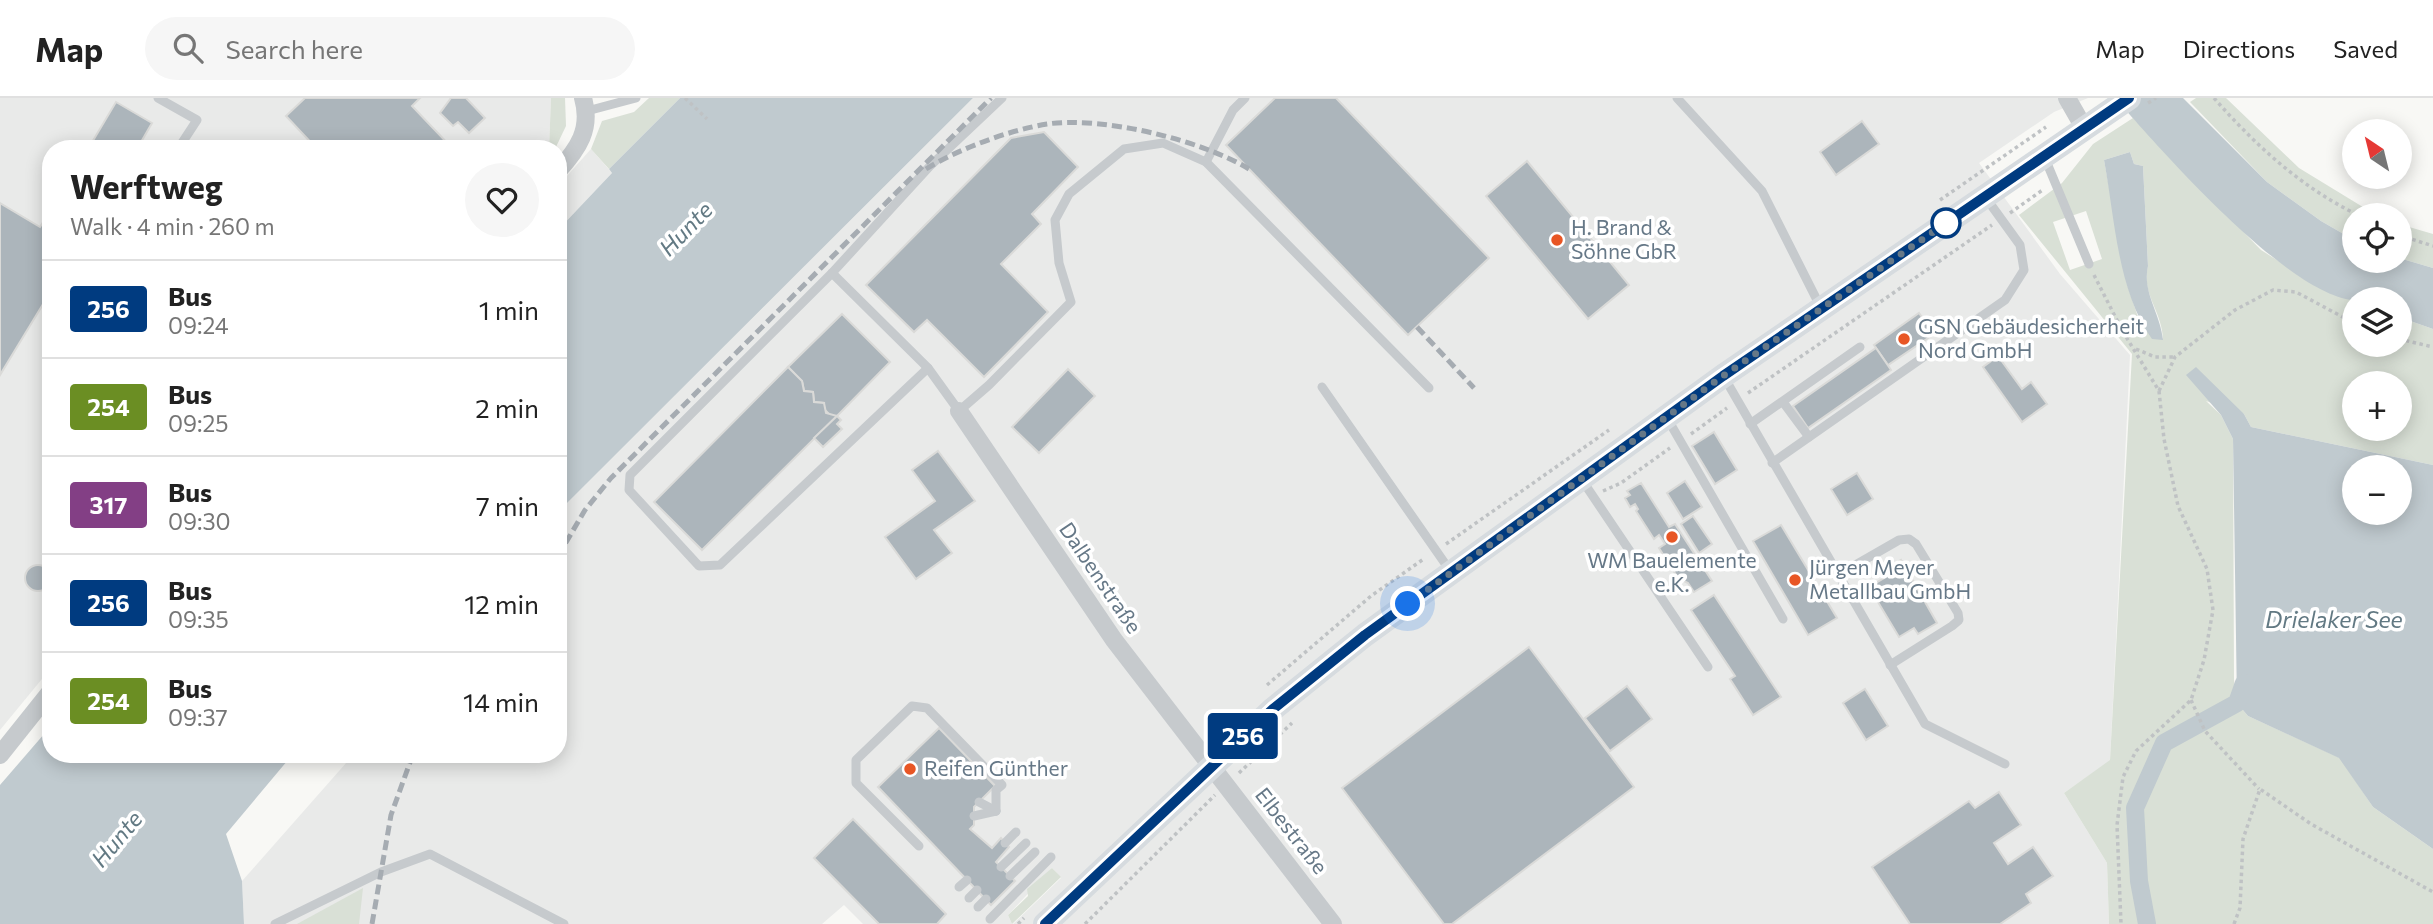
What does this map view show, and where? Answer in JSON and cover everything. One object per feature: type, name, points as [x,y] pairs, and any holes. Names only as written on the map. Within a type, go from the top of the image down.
[{"type":"main road","points":[[1045,924],[1219,775],[1326,666],[1451,572],[1586,487],[1667,416],[1723,376],[2121,102]]},
{"type":"street","points":[[2067,98],[2083,126]]},
{"type":"street","points":[[567,161],[580,147],[585,104]]},
{"type":"street","name":"Dalbenstraße","points":[[959,411],[1114,640],[1219,775]]},
{"type":"street","points":[[0,755],[42,702]]},
{"type":"street","name":"Elbestraße","points":[[1219,775],[1333,924]]},
{"type":"lane","points":[[158,98],[197,120],[184,140]]},
{"type":"lane","points":[[585,104],[636,98]]},
{"type":"lane","points":[[928,368],[720,565],[699,566],[629,490],[630,475],[832,273],[930,166],[1002,98]]},
{"type":"lane","points":[[1206,162],[1233,110],[1245,98]]},
{"type":"lane","points":[[1676,98],[1762,191],[1821,308]]},
{"type":"lane","points":[[832,273],[928,368],[959,411],[1071,302],[1059,263],[1055,220],[1069,194],[1124,149],[1163,142],[1206,162],[1430,388]]},
{"type":"lane","points":[[2043,155],[2056,180],[2089,264]]},
{"type":"lane","points":[[1772,463],[2005,300],[2024,270],[2020,245],[1985,197]]},
{"type":"lane","points":[[1750,424],[1860,347]]},
{"type":"lane","points":[[1723,376],[1925,724],[2005,764]]},
{"type":"lane","points":[[1322,387],[1451,572]]},
{"type":"lane","points":[[1783,402],[1809,437]]},
{"type":"lane","points":[[1667,416],[1783,619]]},
{"type":"lane","points":[[1586,487],[1708,667]]},
{"type":"lane","points":[[1838,575],[1899,540],[1909,539],[1916,544],[1958,613],[1959,620],[1952,626],[1890,664]]},
{"type":"lane","points":[[919,846],[856,783],[856,760],[912,706],[928,708],[1002,785],[996,790],[996,811]]},
{"type":"lane","points":[[989,792],[996,811]]},
{"type":"lane","points":[[979,802],[996,811]]},
{"type":"lane","points":[[974,816],[996,811]]},
{"type":"lane","points":[[1006,843],[1016,832]]},
{"type":"lane","points":[[1001,867],[1026,843]]},
{"type":"lane","points":[[1010,876],[1035,852]]},
{"type":"lane","points":[[275,924],[381,872],[430,854],[564,924]]},
{"type":"lane","points":[[990,919],[1051,857]]},
{"type":"lane","points":[[959,887],[967,880]]},
{"type":"lane","points":[[969,898],[977,890]]},
{"type":"lane","points":[[978,907],[986,899]]},
{"type":"path","points":[[685,98],[707,119]]},
{"type":"path","points":[[2214,98],[2243,132],[2294,176],[2342,208]]},
{"type":"path","points":[[1586,487],[1620,483],[2056,180]]},
{"type":"path","points":[[2412,239],[2433,246]]},
{"type":"path","points":[[2089,264],[2159,391],[2178,506],[2207,569],[2213,610],[2204,660],[2191,700],[2136,751],[2123,776],[2117,825],[2121,924]]},
{"type":"path","points":[[2159,391],[2175,357],[2235,310],[2273,290],[2296,292],[2342,317]]},
{"type":"path","points":[[2412,342],[2433,347]]},
{"type":"path","points":[[2134,348],[2155,357],[2175,357]]},
{"type":"path","points":[[2191,700],[2194,714],[2205,731],[2260,789],[2311,824],[2433,892]]},
{"type":"path","points":[[1085,924],[1219,775],[1296,719]]},
{"type":"path","points":[[2234,924],[2240,908],[2243,839],[2260,789]]},
{"type":"shaded area","points":[[0,98],[551,98],[549,140],[42,140],[42,679],[0,730]]},
{"type":"shaded area","points":[[551,98],[565,98],[566,126],[559,140],[549,140]]},
{"type":"shaded area","points":[[649,98],[680,98],[609,169],[591,149],[602,121],[634,112]]},
{"type":"shaded area","points":[[973,98],[2088,98],[2054,112],[1979,163],[2060,274],[2130,355],[2110,761],[2064,793],[2107,863],[2109,924],[1013,924],[1061,878],[1052,868],[1008,915],[1012,924],[863,924],[844,905],[822,924],[244,924],[242,881],[346,763],[567,763],[567,503]]},
{"type":"shaded area","points":[[2196,98],[2226,98],[2299,168],[2356,203],[2342,203],[2342,233],[2267,182],[2190,102]]},
{"type":"shaded area","points":[[2133,118],[2261,250],[2323,289],[2342,296],[2342,357],[2412,357],[2412,322],[2433,329],[2433,465],[2412,461],[2412,455],[2385,455],[2251,427],[2244,414],[2206,401],[2221,415],[2233,439],[2234,680],[2237,703],[2248,716],[2340,758],[2373,807],[2433,849],[2433,924],[2109,924],[2107,863],[2064,793],[2110,760],[2132,354],[2019,215],[2062,183],[2093,144]],"holes":[[[2130,152],[2134,164],[2143,166],[2147,285],[2163,339],[2139,320],[2127,284],[2104,160]],[[2086,211],[2102,259],[2070,270],[2053,222]]]},
{"type":"shaded area","points":[[591,149],[612,173],[567,220],[567,176]]},
{"type":"shaded area","points":[[2412,228],[2433,234],[2433,268],[2412,262]]},
{"type":"shaded area","points":[[1052,868],[1061,877],[1012,924],[1008,915],[1028,896],[1027,889]]},
{"type":"shaded area","points":[[363,888],[359,924],[297,924]]},
{"type":"water","name":"Hunte","points":[[680,98],[973,98],[567,503],[567,220],[612,173],[609,169]]},
{"type":"water","points":[[2115,98],[2183,98],[2267,182],[2342,233],[2342,273],[2412,273],[2412,262],[2433,268],[2433,329],[2412,322],[2412,287],[2342,287],[2342,297],[2324,291],[2293,272],[2226,216]]},
{"type":"water","points":[[2130,152],[2134,164],[2143,166],[2147,285],[2163,340],[2152,339],[2140,320],[2131,299],[2119,253],[2104,160]]},
{"type":"water","name":"Drielaker See","points":[[2196,367],[2244,414],[2251,427],[2385,455],[2342,455],[2342,525],[2412,525],[2412,461],[2433,465],[2433,849],[2373,807],[2339,758],[2248,716],[2237,703],[2233,439],[2221,415],[2186,375]]},
{"type":"water","name":"Hunte","points":[[42,736],[42,763],[285,763],[226,834],[242,881],[244,924],[0,924],[0,785]]},
{"type":"building","points":[[305,98],[420,98],[412,106],[444,140],[309,140],[286,116]]},
{"type":"building","points":[[451,98],[466,98],[485,118],[469,133],[458,122],[453,126],[440,113]]},
{"type":"building","points":[[1275,98],[1336,98],[1489,258],[1408,335],[1226,145]]},
{"type":"building","points":[[116,102],[152,123],[142,140],[93,140]]},
{"type":"building","points":[[1862,121],[1879,144],[1836,175],[1820,152]]},
{"type":"building","points":[[1044,132],[1078,167],[1032,214],[1041,224],[1001,264],[1048,312],[984,377],[927,320],[914,332],[866,285],[1011,138]]},
{"type":"building","name":"H. Brand & Söhne GbR","points":[[1527,161],[1629,285],[1588,319],[1486,196]]},
{"type":"building","points":[[0,203],[40,227],[42,224],[42,306],[0,375]]},
{"type":"building","name":"GSN Gebäudesicherheit Nord GmbH","points":[[1919,313],[1934,334],[1888,365],[1874,345]]},
{"type":"building","points":[[842,314],[890,362],[837,416],[831,416],[823,408],[824,403],[814,402],[813,392],[804,391],[802,381],[788,367]]},
{"type":"building","points":[[1876,348],[1891,370],[1808,428],[1793,406]]},
{"type":"building","points":[[1998,356],[2022,389],[2031,382],[2047,404],[2022,422],[1983,367]]},
{"type":"building","points":[[788,367],[802,381],[804,391],[813,392],[814,402],[824,403],[826,413],[837,416],[702,550],[654,502]]},
{"type":"building","points":[[1068,369],[1095,396],[1039,453],[1012,427]]},
{"type":"building","points":[[837,416],[841,420],[837,424],[842,429],[823,447],[814,438]]},
{"type":"building","points":[[1714,432],[1737,470],[1715,484],[1692,446]]},
{"type":"building","points":[[938,451],[975,501],[934,530],[952,553],[916,579],[885,537],[935,501],[912,470]]},
{"type":"building","points":[[1857,473],[1873,499],[1847,515],[1831,489]]},
{"type":"building","points":[[1685,481],[1702,507],[1683,519],[1667,493]]},
{"type":"building","name":"WM Bauelemente e.K.","points":[[1641,483],[1669,527],[1675,524],[1712,581],[1694,592],[1688,583],[1678,578],[1659,548],[1665,544],[1659,535],[1654,539],[1636,511],[1638,509],[1635,504],[1630,507],[1625,498],[1630,495],[1627,491]]},
{"type":"building","points":[[1693,516],[1712,544],[1699,553],[1681,524]]},
{"type":"building","name":"Jürgen Meyer Metallbau GmbH","points":[[1781,525],[1837,618],[1808,635],[1753,541]]},
{"type":"building","points":[[1901,560],[1937,623],[1918,634],[1914,628],[1899,637],[1869,587],[1884,578],[1881,572]]},
{"type":"building","points":[[42,566],[42,590],[38,591],[29,587],[25,578],[29,569]]},
{"type":"building","points":[[1714,595],[1781,697],[1753,715],[1730,679],[1735,676],[1691,610]]},
{"type":"building","points":[[1529,647],[1634,787],[1452,924],[1444,924],[1342,788]]},
{"type":"building","points":[[1627,686],[1652,719],[1610,751],[1585,718]]},
{"type":"building","points":[[1865,689],[1888,726],[1866,740],[1843,703]]},
{"type":"building","points":[[939,728],[995,786],[974,807],[974,825],[970,829],[992,848],[1001,838],[1009,847],[996,862],[1015,881],[991,905],[878,787]]},
{"type":"building","points":[[1999,792],[2021,825],[1994,843],[2008,864],[2033,847],[2053,876],[2026,894],[2031,903],[2000,924],[1910,924],[1872,867],[1969,801],[1975,808]]},
{"type":"building","points":[[853,819],[946,914],[937,924],[879,924],[814,858]]},
{"type":"waterway","points":[[2147,924],[2139,881],[2135,808],[2164,743],[2237,703],[2244,683]]},
{"type":"railway","points":[[567,541],[585,510],[611,478],[991,98]]},
{"type":"railway","points":[[926,169],[953,154],[1001,136],[1032,127],[1070,122],[1123,127],[1179,140],[1229,158],[1249,169]]},
{"type":"railway","points":[[1417,327],[1474,388]]},
{"type":"railway","points":[[372,924],[391,815],[410,763]]},
{"type":"bus line","name":"256","points":[[1045,924],[1273,709],[1365,635],[1723,376],[1985,197],[2083,126],[2129,98]]},
{"type":"place","name":"H. Brand & Söhne GbR","points":[[1557,240]]},
{"type":"place","name":"GSN Gebäudesicherheit Nord GmbH","points":[[1904,339]]},
{"type":"place","name":"WM Bauelemente e.K.","points":[[1672,537]]},
{"type":"place","name":"Jürgen Meyer Metallbau GmbH","points":[[1795,580]]},
{"type":"place","name":"Reifen Günther","points":[[910,769]]},
{"type":"route","points":[[1408,604],[1723,376],[1952,219],[1946,223]]}]
